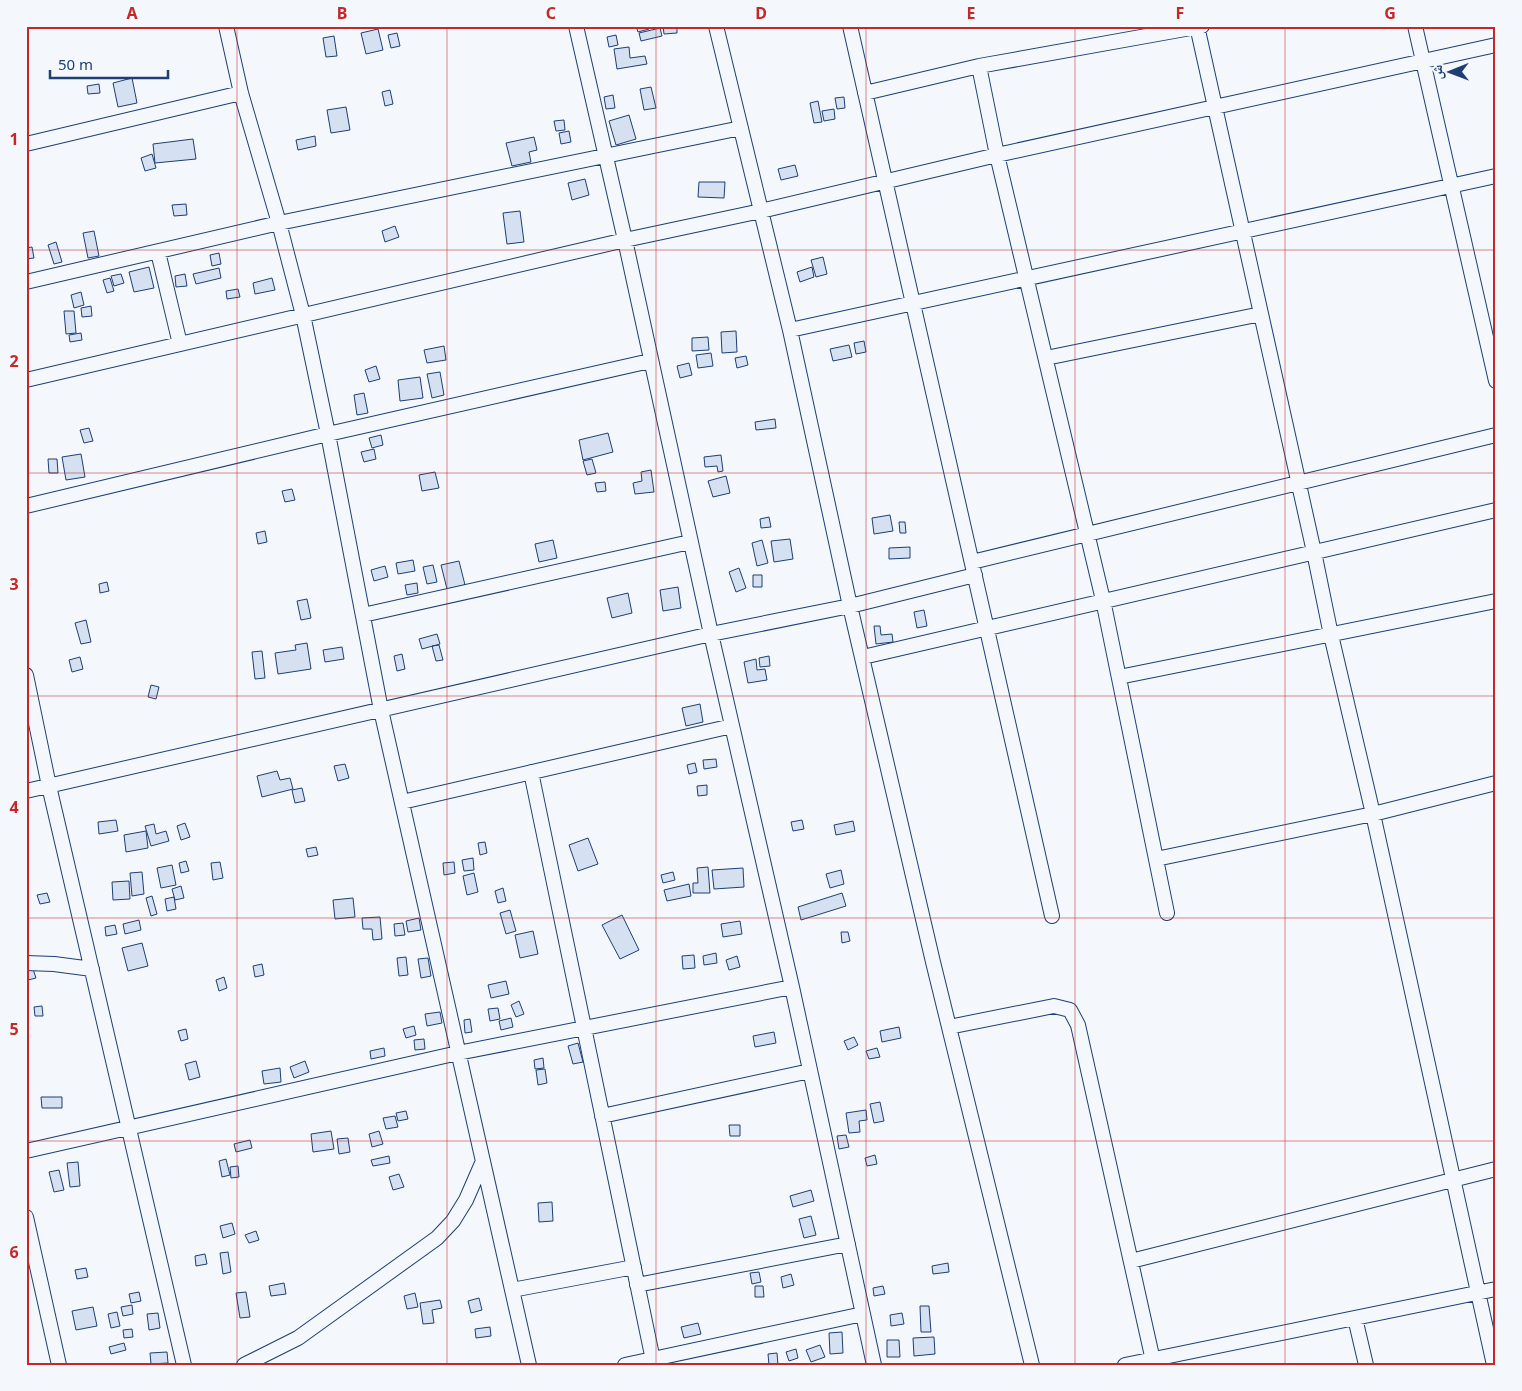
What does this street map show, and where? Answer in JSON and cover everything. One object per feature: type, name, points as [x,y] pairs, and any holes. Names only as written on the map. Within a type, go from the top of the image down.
[{"type":"street","points":[[226,26],[241,93],[303,315],[381,710],[529,1365]]},
{"type":"street","points":[[576,26],[625,240],[710,634],[792,987],[874,1365]]},
{"type":"street","points":[[716,26],[790,330],[850,606],[949,1027],[1032,1365]]},
{"type":"street","points":[[850,26],[988,627],[1052,916]]},
{"type":"street","points":[[1415,26],[1451,186],[1489,321],[1496,381]]},
{"type":"street","points":[[865,93],[979,66],[1199,27],[1215,108],[1299,482],[1331,635],[1373,814],[1494,1365]]},
{"type":"street","points":[[26,380],[997,155],[1496,45]]},
{"type":"street","points":[[979,66],[997,155],[1103,600],[1167,913]]},
{"type":"street","points":[[26,144],[241,93]]},
{"type":"street","points":[[26,282],[279,224],[741,128]]},
{"type":"street","points":[[790,330],[1496,176]]},
{"type":"street","points":[[158,252],[180,344]]},
{"type":"street","points":[[1046,358],[1261,314]]},
{"type":"street","points":[[26,506],[328,434],[650,361]]},
{"type":"street","points":[[26,791],[710,634],[850,606],[1087,533],[1496,435]]},
{"type":"street","points":[[863,656],[1496,510]]},
{"type":"street","points":[[363,616],[690,542]]},
{"type":"street","points":[[1119,677],[1496,602]]},
{"type":"street","points":[[26,675],[184,1365]]},
{"type":"street","points":[[402,802],[732,726]]},
{"type":"street","points":[[531,772],[653,1361]]},
{"type":"street","points":[[1156,859],[1373,814],[1496,783]]},
{"type":"street","points":[[26,963],[54,964],[92,969]]},
{"type":"street","points":[[26,1151],[458,1052],[792,987]]},
{"type":"street","points":[[949,1027],[1054,1006],[1070,1010],[1078,1025],[1154,1362]]},
{"type":"street","points":[[602,1116],[810,1071]]},
{"type":"street","points":[[244,1365],[298,1338],[437,1238],[453,1221],[466,1200],[483,1161]]},
{"type":"street","points":[[1131,1261],[1496,1169]]},
{"type":"street","points":[[26,1217],[59,1365]]},
{"type":"street","points":[[637,1285],[848,1244]]},
{"type":"street","points":[[512,1290],[634,1267]]},
{"type":"street","points":[[1125,1365],[1154,1362],[1496,1289]]},
{"type":"street","points":[[625,1365],[653,1361],[863,1314]]},
{"type":"street","points":[[1355,1318],[1366,1365]]},
{"type":"building","points":[[636,26],[649,26],[649,29],[638,32]]},
{"type":"building","points":[[663,26],[677,26],[677,33],[664,34]]},
{"type":"building","points":[[660,28],[662,36],[641,41],[639,33]]},
{"type":"building","points":[[378,29],[383,50],[366,54],[361,33]]},
{"type":"building","points":[[397,33],[400,46],[391,48],[388,35]]},
{"type":"building","points":[[616,35],[618,45],[609,47],[607,37]]},
{"type":"building","points":[[334,36],[337,56],[326,57],[323,38]]},
{"type":"building","points":[[629,47],[630,58],[645,56],[647,64],[617,69],[614,49]]},
{"type":"building","points":[[132,78],[137,103],[118,107],[113,83]]},
{"type":"building","points":[[99,84],[100,93],[88,94],[87,86]]},
{"type":"building","points":[[651,87],[656,108],[644,110],[640,89]]},
{"type":"building","points":[[390,90],[393,104],[385,106],[382,92]]},
{"type":"building","points":[[613,95],[615,108],[606,109],[604,97]]},
{"type":"building","points":[[844,97],[845,108],[837,109],[835,98]]},
{"type":"building","points":[[818,101],[822,122],[814,123],[810,103]]},
{"type":"building","points":[[346,107],[350,130],[331,133],[327,110]]},
{"type":"building","points":[[834,109],[835,119],[824,121],[822,111]]},
{"type":"building","points":[[629,115],[636,139],[616,145],[609,121]]},
{"type":"building","points":[[564,120],[565,130],[556,131],[554,121]]},
{"type":"building","points":[[569,131],[571,142],[561,144],[559,133]]},
{"type":"building","points":[[315,136],[316,146],[298,150],[296,140]]},
{"type":"building","points":[[534,137],[537,150],[529,152],[531,162],[512,166],[506,143]]},
{"type":"building","points":[[193,139],[196,159],[155,163],[153,144]]},
{"type":"building","points":[[152,154],[156,168],[145,171],[141,158]]},
{"type":"building","points":[[795,165],[798,176],[781,180],[778,169]]},
{"type":"building","points":[[585,179],[589,195],[572,200],[568,183]]},
{"type":"building","points":[[699,182],[725,182],[724,198],[698,197]]},
{"type":"building","points":[[186,204],[187,215],[174,216],[172,205]]},
{"type":"building","points":[[520,211],[524,242],[507,244],[503,213]]},
{"type":"building","points":[[395,226],[399,237],[385,242],[382,231]]},
{"type":"building","points":[[94,231],[99,256],[88,258],[83,233]]},
{"type":"building","points":[[56,242],[62,262],[54,264],[48,245]]},
{"type":"building","points":[[32,247],[34,258],[26,259],[26,248]]},
{"type":"building","points":[[219,253],[221,264],[212,266],[210,255]]},
{"type":"building","points":[[823,257],[827,274],[816,277],[811,260]]},
{"type":"building","points":[[149,267],[154,288],[134,292],[129,272]]},
{"type":"building","points":[[812,267],[814,277],[800,282],[797,272]]},
{"type":"building","points":[[219,268],[221,278],[196,284],[193,274]]},
{"type":"building","points":[[121,274],[124,283],[114,286],[111,276]]},
{"type":"building","points":[[185,274],[187,286],[176,287],[175,276]]},
{"type":"building","points":[[110,278],[114,291],[107,293],[103,280]]},
{"type":"building","points":[[272,278],[275,290],[255,294],[253,283]]},
{"type":"building","points":[[238,289],[240,297],[227,299],[226,291]]},
{"type":"building","points":[[81,292],[84,305],[74,308],[71,295]]},
{"type":"building","points":[[91,306],[92,316],[82,317],[81,308]]},
{"type":"building","points":[[64,311],[74,311],[76,333],[66,334]]},
{"type":"building","points":[[736,331],[737,352],[722,353],[721,332]]},
{"type":"building","points":[[81,333],[82,340],[70,342],[69,335]]},
{"type":"building","points":[[708,337],[709,350],[692,351],[692,338]]},
{"type":"building","points":[[864,341],[866,352],[856,354],[854,343]]},
{"type":"building","points":[[849,345],[852,357],[833,361],[830,349]]},
{"type":"building","points":[[444,346],[446,360],[427,363],[424,350]]},
{"type":"building","points":[[711,353],[713,366],[698,368],[696,355]]},
{"type":"building","points":[[746,356],[748,365],[737,368],[735,358]]},
{"type":"building","points":[[689,363],[692,375],[680,378],[677,366]]},
{"type":"building","points":[[376,366],[380,379],[369,382],[365,370]]},
{"type":"building","points":[[440,372],[444,395],[432,398],[427,374]]},
{"type":"building","points":[[420,377],[423,398],[400,401],[398,380]]},
{"type":"building","points":[[364,393],[368,413],[357,415],[354,395]]},
{"type":"building","points":[[775,419],[776,428],[756,430],[755,422]]},
{"type":"building","points":[[89,428],[93,441],[84,443],[80,430]]},
{"type":"building","points":[[608,433],[613,452],[583,460],[579,440]]},
{"type":"building","points":[[381,435],[383,445],[372,448],[369,438]]},
{"type":"building","points":[[374,449],[376,459],[364,462],[361,452]]},
{"type":"building","points":[[81,454],[85,477],[66,480],[62,457]]},
{"type":"building","points":[[721,455],[723,471],[718,472],[717,466],[705,467],[704,457]]},
{"type":"building","points":[[48,459],[57,459],[58,473],[49,473]]},
{"type":"building","points":[[592,459],[596,473],[587,475],[583,461]]},
{"type":"building","points":[[651,470],[654,492],[635,494],[633,483],[642,481],[641,472]]},
{"type":"building","points":[[435,472],[439,488],[422,491],[419,475]]},
{"type":"building","points":[[726,476],[730,493],[713,497],[708,481]]},
{"type":"building","points":[[605,482],[606,491],[597,492],[595,483]]},
{"type":"building","points":[[292,489],[295,500],[285,502],[282,491]]},
{"type":"building","points":[[890,515],[893,531],[874,534],[872,518]]},
{"type":"building","points":[[769,517],[771,527],[761,528],[760,519]]},
{"type":"building","points":[[899,522],[905,522],[906,533],[900,533]]},
{"type":"building","points":[[265,531],[267,542],[258,544],[256,533]]},
{"type":"building","points":[[790,539],[793,559],[774,562],[771,541]]},
{"type":"building","points":[[553,540],[557,558],[539,562],[535,544]]},
{"type":"building","points":[[762,540],[768,563],[757,566],[752,543]]},
{"type":"building","points":[[910,547],[910,558],[889,559],[889,548]]},
{"type":"building","points":[[413,560],[415,571],[398,574],[396,563]]},
{"type":"building","points":[[459,561],[465,585],[447,589],[441,565]]},
{"type":"building","points":[[433,565],[437,582],[427,584],[423,567]]},
{"type":"building","points":[[385,566],[388,577],[374,581],[371,570]]},
{"type":"building","points":[[739,568],[746,588],[736,592],[729,572]]},
{"type":"building","points":[[753,575],[762,575],[762,587],[753,587]]},
{"type":"building","points":[[107,582],[109,591],[100,593],[99,584]]},
{"type":"building","points":[[417,583],[418,593],[407,595],[405,585]]},
{"type":"building","points":[[678,587],[681,608],[663,611],[660,590]]},
{"type":"building","points":[[628,593],[632,613],[612,618],[607,598]]},
{"type":"building","points":[[307,599],[311,618],[301,620],[297,601]]},
{"type":"building","points":[[924,610],[927,626],[917,628],[914,612]]},
{"type":"building","points":[[86,620],[91,642],[81,644],[75,623]]},
{"type":"building","points":[[874,626],[880,626],[881,635],[892,634],[893,642],[876,644]]},
{"type":"building","points":[[437,634],[440,644],[422,649],[419,639]]},
{"type":"building","points":[[307,643],[311,669],[278,674],[275,653],[296,650],[295,645]]},
{"type":"building","points":[[439,645],[443,660],[436,661],[432,646]]},
{"type":"building","points":[[342,647],[344,659],[325,662],[323,650]]},
{"type":"building","points":[[262,651],[265,678],[255,679],[252,652]]},
{"type":"building","points":[[402,654],[405,669],[397,671],[394,656]]},
{"type":"building","points":[[769,656],[770,666],[760,667],[759,658]]},
{"type":"building","points":[[80,657],[83,669],[72,672],[69,660]]},
{"type":"building","points":[[756,659],[757,670],[765,669],[767,680],[748,683],[744,662]]},
{"type":"building","points":[[151,685],[159,687],[156,699],[148,697]]},
{"type":"building","points":[[700,704],[703,722],[686,726],[682,708]]},
{"type":"building","points":[[716,759],[717,767],[704,769],[703,760]]},
{"type":"building","points":[[695,763],[697,772],[689,774],[687,765]]},
{"type":"building","points":[[345,764],[349,778],[338,781],[334,766]]},
{"type":"building","points":[[277,771],[280,780],[290,778],[293,789],[262,797],[257,776]]},
{"type":"building","points":[[707,785],[707,795],[698,796],[697,786]]},
{"type":"building","points":[[302,788],[305,801],[295,803],[292,790]]},
{"type":"building","points":[[116,820],[118,831],[99,834],[98,822]]},
{"type":"building","points":[[802,820],[804,829],[793,831],[791,822]]},
{"type":"building","points":[[853,821],[855,831],[836,835],[834,825]]},
{"type":"building","points":[[185,823],[190,837],[181,840],[177,826]]},
{"type":"building","points":[[154,824],[156,834],[166,831],[169,841],[151,846],[145,826]]},
{"type":"building","points":[[146,831],[148,848],[126,852],[124,835]]},
{"type":"building","points":[[588,838],[598,864],[578,871],[569,845]]},
{"type":"building","points":[[485,842],[487,853],[480,855],[478,843]]},
{"type":"building","points":[[316,847],[318,855],[308,857],[306,849]]},
{"type":"building","points":[[473,858],[474,870],[464,871],[462,860]]},
{"type":"building","points":[[186,861],[189,871],[181,873],[179,863]]},
{"type":"building","points":[[220,862],[223,878],[213,880],[211,863]]},
{"type":"building","points":[[454,862],[455,873],[444,875],[443,863]]},
{"type":"building","points":[[172,865],[176,885],[161,888],[157,868]]},
{"type":"building","points":[[708,867],[710,893],[693,893],[693,883],[698,883],[697,868]]},
{"type":"building","points":[[743,868],[744,887],[714,889],[712,870]]},
{"type":"building","points":[[841,870],[844,884],[830,888],[826,874]]},
{"type":"building","points":[[142,872],[144,894],[132,896],[130,873]]},
{"type":"building","points":[[673,872],[675,880],[663,883],[661,875]]},
{"type":"building","points":[[474,873],[478,892],[467,895],[463,876]]},
{"type":"building","points":[[129,881],[130,899],[113,900],[112,882]]},
{"type":"building","points":[[689,884],[691,896],[667,901],[664,890]]},
{"type":"building","points":[[181,886],[184,898],[175,900],[172,889]]},
{"type":"building","points":[[503,888],[506,901],[498,903],[495,891]]},
{"type":"building","points":[[47,893],[50,902],[40,904],[37,895]]},
{"type":"building","points":[[842,893],[846,906],[801,920],[798,907]]},
{"type":"building","points":[[152,896],[157,914],[151,916],[146,898]]},
{"type":"building","points":[[174,897],[176,909],[167,911],[165,899]]},
{"type":"building","points":[[353,898],[355,917],[335,919],[333,900]]},
{"type":"building","points":[[510,910],[516,931],[506,934],[500,913]]},
{"type":"building","points":[[622,915],[639,950],[620,959],[602,925]]},
{"type":"building","points":[[380,917],[382,939],[373,940],[372,929],[363,929],[362,918]]},
{"type":"building","points":[[419,918],[421,930],[408,932],[406,921]]},
{"type":"building","points":[[139,920],[141,930],[125,934],[123,924]]},
{"type":"building","points":[[740,921],[742,934],[723,937],[721,924]]},
{"type":"building","points":[[403,923],[405,935],[395,936],[394,924]]},
{"type":"building","points":[[115,925],[117,934],[106,936],[105,927]]},
{"type":"building","points":[[533,931],[538,954],[520,958],[515,935]]},
{"type":"building","points":[[841,932],[848,932],[850,941],[842,943]]},
{"type":"building","points":[[142,943],[148,966],[128,971],[122,948]]},
{"type":"building","points":[[716,953],[717,963],[704,965],[703,956]]},
{"type":"building","points":[[694,955],[695,968],[683,969],[682,956]]},
{"type":"building","points":[[737,956],[740,967],[729,970],[726,960]]},
{"type":"building","points":[[406,957],[408,975],[399,976],[397,958]]},
{"type":"building","points":[[428,958],[431,976],[421,978],[418,959]]},
{"type":"building","points":[[262,964],[264,975],[255,977],[253,966]]},
{"type":"building","points":[[33,969],[36,978],[28,980],[26,970]]},
{"type":"building","points":[[224,977],[227,988],[219,991],[216,980]]},
{"type":"building","points":[[506,981],[509,994],[491,998],[488,985]]},
{"type":"building","points":[[519,1001],[524,1014],[516,1017],[511,1005]]},
{"type":"building","points":[[42,1006],[43,1016],[35,1016],[34,1007]]},
{"type":"building","points":[[498,1008],[500,1019],[490,1021],[488,1009]]},
{"type":"building","points":[[440,1012],[442,1023],[427,1026],[425,1014]]},
{"type":"building","points":[[511,1018],[513,1027],[501,1030],[499,1021]]},
{"type":"building","points":[[470,1019],[472,1032],[465,1033],[464,1020]]},
{"type":"building","points":[[414,1026],[416,1035],[406,1038],[403,1029]]},
{"type":"building","points":[[899,1027],[901,1038],[882,1042],[880,1031]]},
{"type":"building","points":[[186,1029],[188,1039],[181,1041],[178,1031]]},
{"type":"building","points":[[774,1032],[776,1043],[755,1047],[753,1036]]},
{"type":"building","points":[[854,1037],[858,1045],[848,1050],[844,1041]]},
{"type":"building","points":[[424,1039],[425,1049],[415,1050],[414,1040]]},
{"type":"building","points":[[578,1043],[583,1062],[573,1064],[568,1046]]},
{"type":"building","points":[[384,1048],[385,1056],[371,1059],[370,1051]]},
{"type":"building","points":[[877,1048],[880,1057],[869,1059],[866,1051]]},
{"type":"building","points":[[543,1058],[544,1068],[535,1069],[534,1060]]},
{"type":"building","points":[[196,1061],[200,1077],[189,1080],[185,1064]]},
{"type":"building","points":[[305,1061],[309,1072],[294,1078],[290,1067]]},
{"type":"building","points":[[280,1068],[281,1082],[264,1084],[262,1071]]},
{"type":"building","points":[[545,1069],[547,1083],[538,1085],[536,1070]]},
{"type":"building","points":[[41,1097],[62,1097],[62,1108],[42,1108]]},
{"type":"building","points":[[880,1102],[884,1121],[874,1123],[870,1104]]},
{"type":"building","points":[[866,1110],[867,1120],[859,1121],[860,1132],[849,1133],[846,1113]]},
{"type":"building","points":[[406,1111],[408,1119],[398,1121],[396,1113]]},
{"type":"building","points":[[395,1116],[398,1127],[386,1129],[383,1118]]},
{"type":"building","points":[[729,1125],[740,1125],[740,1136],[730,1136]]},
{"type":"building","points":[[331,1131],[334,1149],[313,1152],[311,1134]]},
{"type":"building","points":[[379,1131],[383,1144],[372,1147],[369,1134]]},
{"type":"building","points":[[846,1135],[849,1147],[839,1149],[837,1136]]},
{"type":"building","points":[[348,1138],[350,1152],[339,1154],[337,1139]]},
{"type":"building","points":[[250,1140],[252,1148],[236,1152],[234,1144]]},
{"type":"building","points":[[875,1155],[877,1164],[867,1166],[865,1158]]},
{"type":"building","points":[[389,1156],[390,1163],[373,1166],[371,1160]]},
{"type":"building","points":[[226,1159],[230,1175],[222,1177],[219,1161]]},
{"type":"building","points":[[78,1162],[80,1186],[70,1187],[67,1163]]},
{"type":"building","points":[[238,1166],[239,1177],[231,1178],[230,1167]]},
{"type":"building","points":[[59,1170],[64,1190],[54,1192],[49,1172]]},
{"type":"building","points":[[399,1174],[404,1187],[393,1190],[389,1177]]},
{"type":"building","points":[[811,1190],[814,1201],[793,1207],[790,1196]]},
{"type":"building","points":[[552,1202],[553,1221],[539,1222],[538,1203]]},
{"type":"building","points":[[811,1216],[816,1235],[804,1238],[799,1219]]},
{"type":"building","points":[[232,1223],[235,1234],[223,1238],[220,1226]]},
{"type":"building","points":[[256,1231],[259,1240],[249,1243],[245,1235]]},
{"type":"building","points":[[228,1252],[231,1272],[223,1274],[220,1253]]},
{"type":"building","points":[[205,1254],[207,1264],[196,1266],[195,1256]]},
{"type":"building","points":[[948,1263],[949,1272],[933,1274],[932,1266]]},
{"type":"building","points":[[86,1268],[88,1277],[77,1279],[75,1270]]},
{"type":"building","points":[[759,1272],[761,1282],[752,1284],[750,1273]]},
{"type":"building","points":[[791,1274],[794,1285],[783,1288],[781,1277]]},
{"type":"building","points":[[284,1283],[286,1294],[271,1296],[269,1286]]},
{"type":"building","points":[[755,1286],[763,1286],[764,1297],[755,1297]]},
{"type":"building","points":[[883,1286],[885,1294],[874,1296],[873,1288]]},
{"type":"building","points":[[139,1292],[141,1301],[131,1303],[129,1294]]},
{"type":"building","points":[[246,1292],[250,1317],[240,1318],[236,1293]]},
{"type":"building","points":[[415,1293],[418,1307],[407,1309],[404,1296]]},
{"type":"building","points":[[479,1298],[482,1310],[471,1313],[468,1301]]},
{"type":"building","points":[[440,1300],[442,1308],[432,1310],[434,1323],[423,1324],[420,1303]]},
{"type":"building","points":[[132,1305],[133,1314],[123,1316],[121,1307]]},
{"type":"building","points":[[920,1306],[929,1306],[931,1332],[921,1332]]},
{"type":"building","points":[[93,1307],[97,1326],[76,1330],[72,1311]]},
{"type":"building","points":[[117,1312],[120,1326],[111,1328],[108,1314]]},
{"type":"building","points":[[158,1313],[160,1328],[149,1330],[147,1314]]},
{"type":"building","points":[[902,1313],[904,1324],[891,1326],[890,1315]]},
{"type":"building","points":[[698,1323],[701,1334],[684,1338],[681,1327]]},
{"type":"building","points":[[490,1327],[491,1336],[476,1338],[475,1329]]},
{"type":"building","points":[[132,1329],[133,1337],[124,1338],[123,1330]]},
{"type":"building","points":[[842,1332],[843,1353],[830,1354],[829,1333]]},
{"type":"building","points":[[934,1337],[935,1354],[914,1356],[913,1338]]},
{"type":"building","points":[[887,1340],[899,1340],[900,1357],[887,1357]]},
{"type":"building","points":[[124,1343],[126,1350],[111,1354],[109,1347]]},
{"type":"building","points":[[820,1345],[825,1357],[811,1362],[806,1350]]},
{"type":"building","points":[[796,1349],[798,1358],[789,1361],[786,1352]]},
{"type":"building","points":[[167,1352],[168,1363],[151,1364],[150,1353]]},
{"type":"building","points":[[777,1353],[778,1365],[769,1365],[768,1354]]}]
